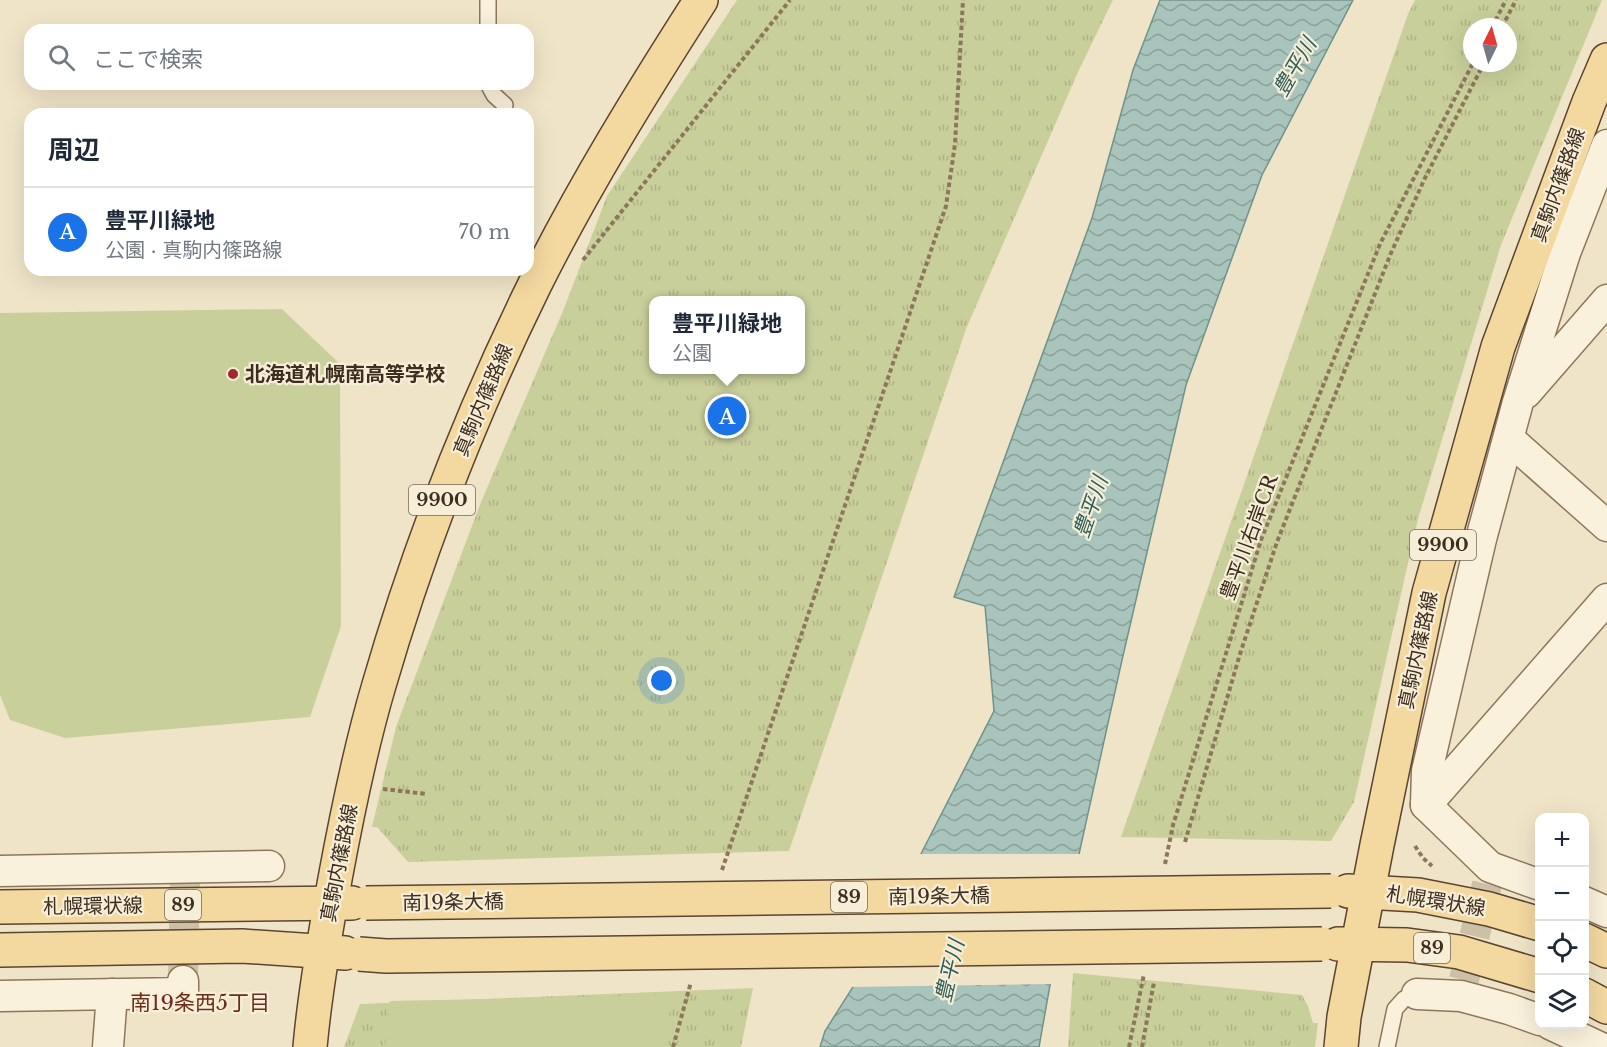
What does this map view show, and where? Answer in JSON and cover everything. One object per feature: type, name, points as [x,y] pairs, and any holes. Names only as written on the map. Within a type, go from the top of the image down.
[{"type":"main road","name":"真駒内篠路線","points":[[310,1047],[313,1011],[347,817],[378,687],[418,563],[492,375],[536,282],[596,170],[647,84],[701,0]]},
{"type":"main road","name":"真駒内篠路線","points":[[1341,1047],[1344,1017],[1358,944],[1429,594],[1498,347],[1588,102],[1607,60]]},
{"type":"main road","name":"札幌環状線","points":[[1331,891],[1369,891],[1428,897],[1489,909],[1535,923]]},
{"type":"main road","name":"南19条大橋","points":[[366,903],[1331,891]]},
{"type":"main road","name":"札幌環状線","points":[[0,907],[366,903]]},
{"type":"main road","points":[[1589,942],[1607,951]]},
{"type":"main road","name":"89","points":[[0,950],[242,946],[386,956],[1358,944],[1407,945],[1459,952],[1536,975]]},
{"type":"main road","points":[[1589,998],[1607,1007]]},
{"type":"street","points":[[1535,884],[1489,876],[1426,805],[1427,771],[1481,539],[1518,402],[1565,253],[1607,145]]},
{"type":"street","points":[[1518,402],[1607,300]]},
{"type":"street","points":[[1509,439],[1607,526]]},
{"type":"street","points":[[1426,805],[1607,599]]},
{"type":"street","points":[[0,871],[185,873],[269,866]]},
{"type":"street","points":[[1589,904],[1607,912]]},
{"type":"street","points":[[0,996],[183,993],[183,981]]},
{"type":"street","points":[[1417,994],[1462,988],[1535,1019]]},
{"type":"street","points":[[108,1047],[112,994]]},
{"type":"street","points":[[1561,1029],[1599,1047]]},
{"type":"lane","points":[[488,0],[488,24]]},
{"type":"lane","points":[[491,90],[505,105]]},
{"type":"lane","points":[[1387,1047],[1395,1009],[1404,999],[1417,994]]},
{"type":"path","points":[[596,245],[790,0]]},
{"type":"path","points":[[722,870],[946,206],[955,144],[963,0]]},
{"type":"path","points":[[1497,18],[1506,0]]},
{"type":"path","points":[[1507,18],[1516,0]]},
{"type":"path","name":"豊平川右岸CR","points":[[1164,872],[1173,825],[1261,540],[1380,244],[1468,72]]},
{"type":"path","points":[[1185,842],[1240,654],[1281,532],[1391,253],[1425,178],[1479,72]]},
{"type":"path","points":[[375,788],[427,794]]},
{"type":"path","points":[[1415,846],[1432,866],[1442,869]]},
{"type":"path","points":[[1129,1047],[1145,965]]},
{"type":"path","points":[[673,1047],[693,972]]},
{"type":"path","points":[[1142,1047],[1154,982]]},
{"type":"green space","points":[[737,0],[1113,0],[1078,72],[966,329],[789,851],[408,862],[377,827],[372,827],[396,727],[481,502],[563,311],[607,196]]},
{"type":"green space","points":[[1415,0],[1602,0],[1501,245],[1418,519],[1354,802],[1331,841],[1121,837],[1408,14]]},
{"type":"green space","points":[[282,309],[340,364],[341,626],[310,717],[65,738],[10,720],[0,695],[0,313]]},
{"type":"green space","points":[[1073,973],[1302,995],[1313,1023],[1318,1023],[1315,1047],[1068,1047]]},
{"type":"green space","points":[[753,988],[741,1047],[344,1047],[360,1004]]},
{"type":"green space","points":[[674,995],[661,1047],[385,1047],[390,1001]]},
{"type":"water","name":"豊平川","points":[[1160,0],[1353,0],[1262,175],[1186,385],[1122,660],[1050,985],[1039,1047],[820,1047],[825,1031],[853,987],[994,711],[985,606],[954,597],[1092,218],[1133,70]]},
{"type":"pier","points":[[918,854],[1082,854],[1053,984],[850,987]]},
{"type":"tunnel","points":[[183,981],[185,879]]},
{"type":"tunnel","points":[[1464,980],[1487,884]]},
{"type":"place","name":"北海道札幌南高等学校","points":[[233,374]]},
{"type":"place","name":"豊平川緑地","points":[[727,416]]},
{"type":"district","name":"南19条西5丁目","points":[[200,1003]]}]
